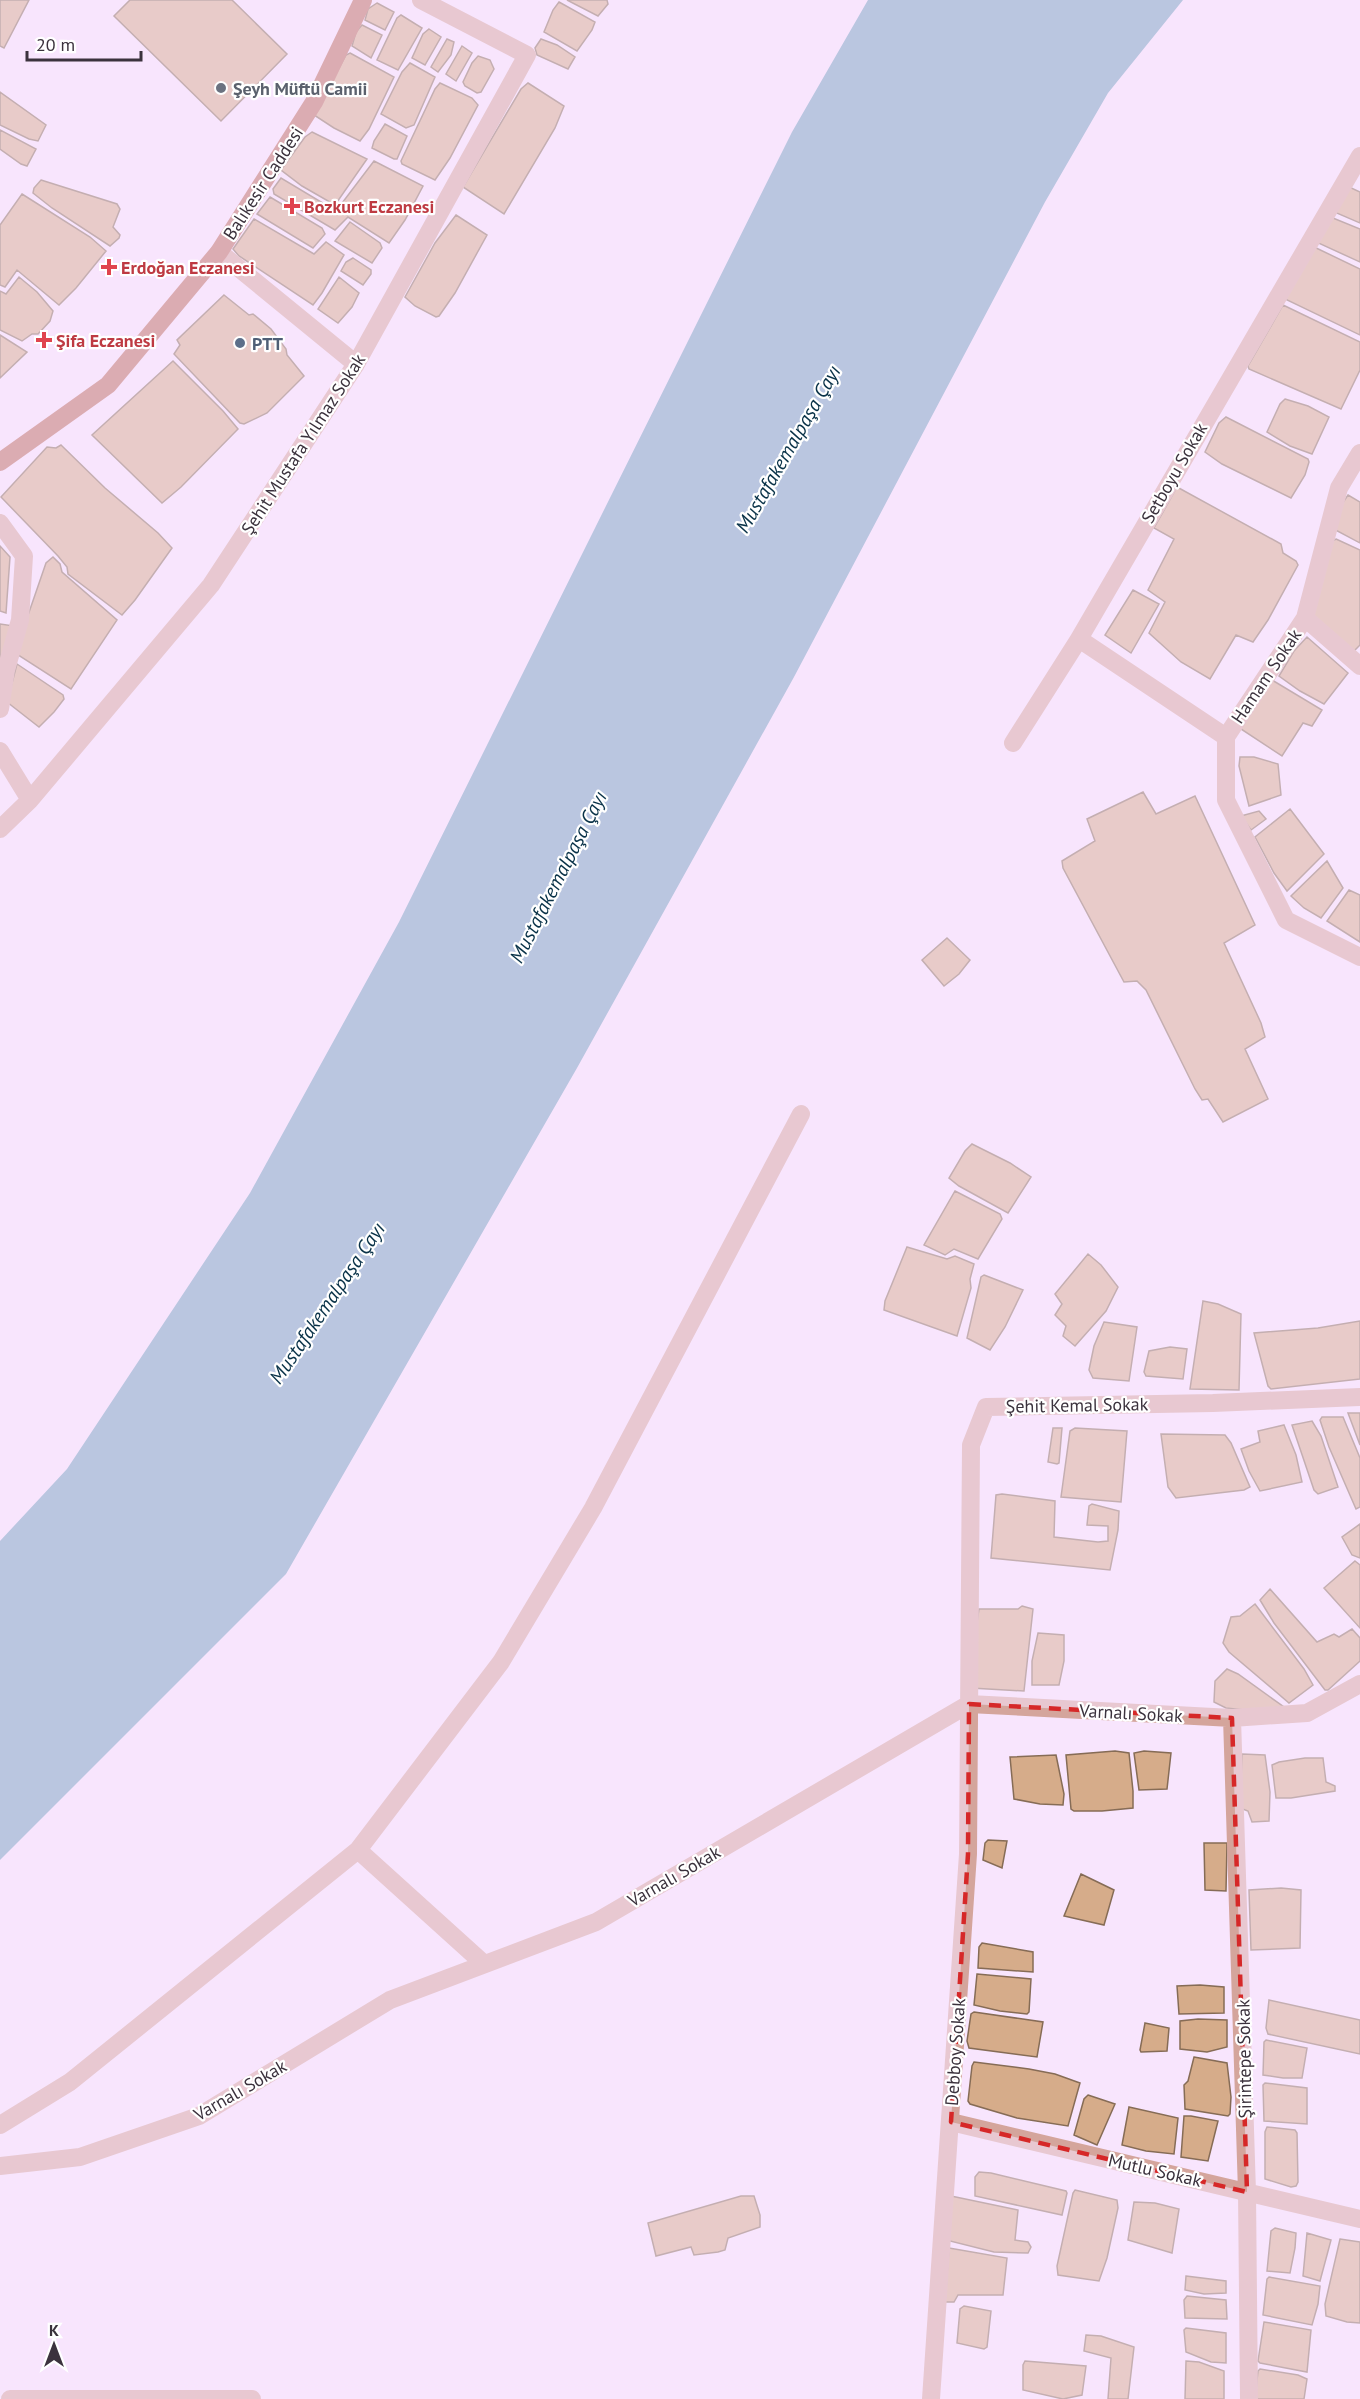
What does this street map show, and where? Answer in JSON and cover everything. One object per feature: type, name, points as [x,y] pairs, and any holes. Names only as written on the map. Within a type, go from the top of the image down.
[{"type":"main road","name":"Balıkesir Caddesi","points":[[0,462],[108,385],[219,252],[315,102],[363,0]]},
{"type":"street","name":"Şehit Mustafa Yılmaz Sokak","points":[[0,829],[30,800],[211,585],[356,364],[527,55],[421,0]]},
{"type":"street","name":"Setboyu Sokak","points":[[1013,743],[1079,639],[1360,156]]},
{"type":"street","points":[[219,252],[356,364]]},
{"type":"street","name":"Hamam Sokak","points":[[1360,453],[1339,488],[1305,618],[1226,737],[1226,800],[1286,920],[1360,957]]},
{"type":"street","points":[[0,523],[24,556],[20,620],[6,670],[0,709]]},
{"type":"street","points":[[1305,618],[1360,666]]},
{"type":"street","points":[[1079,639],[1226,737]]},
{"type":"street","points":[[0,751],[30,800]]},
{"type":"street","points":[[0,2125],[70,2082],[358,1850],[507,1652],[593,1508],[801,1114]]},
{"type":"street","name":"Şehit Kemal Sokak","points":[[969,1704],[971,1445],[986,1407],[1213,1403],[1360,1396]]},
{"type":"street","name":"Varnalı Sokak","points":[[0,2166],[80,2157],[199,2116],[390,2000],[596,1922],[969,1704],[1232,1718],[1307,1713],[1360,1684]]},
{"type":"street","name":"Debboy Sokak","points":[[931,2399],[968,1854],[969,1704]]},
{"type":"street","name":"Şirintepe Sokak","points":[[1232,1718],[1247,2192],[1249,2399]]},
{"type":"street","points":[[358,1850],[483,1963]]},
{"type":"street","name":"Mutlu Sokak","points":[[951,2122],[1360,2219]]},
{"type":"street","points":[[10,2399],[252,2399]]},
{"type":"highlighted area","points":[[969,1704],[1232,1718],[1247,2192],[951,2122],[968,1854]]},
{"type":"water","name":"Mustafakemalpaşa Çayı","points":[[868,0],[1183,0],[1108,93],[1045,202],[794,677],[577,1068],[286,1574],[0,1860],[0,1541],[67,1469],[250,1193],[399,922],[792,132]]},
{"type":"building","points":[[0,0],[29,0],[4,48],[0,46]]},
{"type":"building","name":"Şeyh Müftü Camii","points":[[130,0],[232,0],[287,54],[221,121],[114,16]]},
{"type":"building","points":[[567,0],[607,0],[608,4],[598,16]]},
{"type":"building","points":[[559,2],[595,22],[577,51],[544,32]]},
{"type":"building","points":[[377,3],[394,12],[385,30],[365,20],[368,9]]},
{"type":"building","points":[[401,15],[422,28],[398,70],[377,60],[397,18]]},
{"type":"building","points":[[362,25],[382,35],[371,58],[352,46],[356,32]]},
{"type":"building","points":[[429,29],[441,37],[425,65],[412,58],[423,34]]},
{"type":"building","points":[[447,39],[454,42],[451,55],[438,72],[431,67]]},
{"type":"building","points":[[541,39],[557,45],[575,57],[568,69],[537,55],[535,48]]},
{"type":"building","points":[[462,46],[472,53],[456,81],[446,74]]},
{"type":"building","points":[[350,53],[394,77],[369,129],[360,141],[314,115],[346,55]]},
{"type":"building","points":[[478,56],[490,60],[494,69],[481,92],[477,93],[465,86],[463,82]]},
{"type":"building","points":[[410,63],[435,77],[414,125],[406,128],[381,114],[402,72]]},
{"type":"building","points":[[440,83],[472,98],[478,105],[450,158],[435,180],[402,164],[401,161]]},
{"type":"building","points":[[528,83],[564,106],[555,128],[504,214],[463,187],[521,89]]},
{"type":"building","points":[[0,92],[46,125],[38,141],[0,125]]},
{"type":"building","points":[[385,124],[407,136],[397,159],[372,148]]},
{"type":"building","points":[[0,130],[36,149],[27,166],[0,149]]},
{"type":"building","points":[[312,132],[367,159],[335,205],[302,186],[281,170],[305,137]]},
{"type":"building","points":[[374,161],[423,186],[405,220],[389,243],[348,217],[335,230],[274,194],[273,189],[281,178],[336,211]]},
{"type":"building","points":[[41,180],[117,204],[120,209],[113,227],[120,235],[119,238],[110,246],[52,208],[33,193]]},
{"type":"building","points":[[1347,186],[1360,192],[1360,223],[1332,211]]},
{"type":"building","points":[[22,194],[90,237],[106,251],[59,305],[17,270],[5,287],[0,285],[0,225]]},
{"type":"building","points":[[270,197],[322,228],[325,234],[313,248],[257,214]]},
{"type":"building","points":[[456,215],[487,235],[455,293],[436,317],[415,306],[405,297],[435,243]]},
{"type":"building","points":[[1328,216],[1360,229],[1360,262],[1314,241]]},
{"type":"building","points":[[254,219],[314,254],[326,242],[344,255],[313,305],[239,256],[233,249]]},
{"type":"building","points":[[350,222],[380,243],[382,248],[372,263],[335,241]]},
{"type":"building","points":[[1312,246],[1360,269],[1360,335],[1285,299]]},
{"type":"building","points":[[353,258],[371,270],[371,274],[363,285],[341,271],[346,262]]},
{"type":"building","points":[[19,277],[37,292],[53,311],[50,321],[38,334],[32,334],[22,341],[0,330],[0,291],[6,294]]},
{"type":"building","points":[[339,277],[359,293],[352,307],[338,323],[318,309]]},
{"type":"building","points":[[224,295],[271,329],[286,349],[287,355],[304,376],[267,413],[244,424],[240,423],[174,354],[180,345],[177,340]]},
{"type":"building","points":[[1283,305],[1360,342],[1360,370],[1341,409],[1249,369],[1248,366]]},
{"type":"building","points":[[0,335],[27,352],[0,378]]},
{"type":"building","points":[[173,361],[238,429],[162,503],[92,435]]},
{"type":"building","points":[[1285,399],[1308,406],[1329,417],[1312,454],[1290,446],[1267,432],[1280,404]]},
{"type":"building","points":[[1226,417],[1308,459],[1305,475],[1291,498],[1222,464],[1205,452],[1219,423]]},
{"type":"building","points":[[61,445],[172,548],[122,615],[68,574],[67,567],[58,556],[1,497],[47,447],[56,448]]},
{"type":"building","points":[[1177,487],[1281,544],[1283,553],[1296,561],[1298,565],[1268,620],[1253,642],[1236,635],[1210,679],[1181,662],[1149,633],[1165,602],[1148,590],[1174,539],[1154,528]]},
{"type":"building","points":[[1348,495],[1360,502],[1360,543],[1330,527],[1332,519]]},
{"type":"building","points":[[1336,539],[1360,550],[1360,645],[1354,651],[1306,614],[1331,542]]},
{"type":"building","points":[[0,546],[10,557],[6,613],[0,611]]},
{"type":"building","points":[[53,557],[60,564],[62,572],[117,620],[71,689],[15,653],[46,563]]},
{"type":"building","points":[[1133,590],[1159,604],[1131,653],[1105,635]]},
{"type":"building","points":[[0,624],[14,626],[0,665]]},
{"type":"building","points":[[1307,637],[1348,673],[1324,704],[1279,676],[1294,651]]},
{"type":"building","points":[[17,664],[63,695],[64,699],[39,727],[7,702]]},
{"type":"building","points":[[1272,680],[1322,710],[1312,726],[1303,723],[1282,756],[1241,729]]},
{"type":"building","points":[[1240,757],[1254,757],[1278,764],[1281,795],[1249,806],[1239,766]]},
{"type":"building","points":[[1143,792],[1156,814],[1195,796],[1255,925],[1224,943],[1261,1023],[1265,1037],[1245,1049],[1268,1099],[1223,1122],[1208,1099],[1202,1100],[1195,1089],[1146,990],[1137,981],[1124,982],[1063,868],[1062,861],[1095,841],[1087,819]]},
{"type":"building","points":[[1290,809],[1324,854],[1287,891],[1274,873],[1255,837]]},
{"type":"building","points":[[1259,811],[1266,819],[1251,830],[1241,816]]},
{"type":"building","points":[[1327,861],[1343,888],[1321,918],[1304,908],[1291,896]]},
{"type":"building","points":[[1349,890],[1360,895],[1360,942],[1327,921]]},
{"type":"building","points":[[947,938],[970,960],[959,974],[944,986],[922,960]]},
{"type":"building","points":[[972,1144],[1010,1163],[1031,1177],[1008,1213],[949,1178],[965,1151]]},
{"type":"building","points":[[955,1191],[1000,1214],[1002,1219],[978,1259],[954,1249],[945,1255],[924,1245]]},
{"type":"building","points":[[907,1247],[947,1259],[955,1256],[974,1264],[970,1279],[971,1288],[957,1336],[884,1310],[885,1301]]},
{"type":"building","points":[[1088,1254],[1101,1265],[1118,1287],[1106,1311],[1075,1346],[1063,1336],[1066,1326],[1055,1315],[1062,1304],[1055,1294]]},
{"type":"building","points":[[984,1275],[1023,1290],[1005,1327],[990,1350],[967,1338],[981,1277]]},
{"type":"building","points":[[1203,1301],[1218,1304],[1241,1314],[1239,1390],[1190,1389]]},
{"type":"building","points":[[1360,1321],[1360,1379],[1271,1389],[1268,1386],[1254,1333],[1318,1328]]},
{"type":"building","points":[[1104,1322],[1137,1327],[1129,1381],[1093,1378],[1089,1370],[1094,1346]]},
{"type":"building","points":[[1170,1347],[1187,1349],[1183,1379],[1146,1376],[1144,1372],[1149,1351]]},
{"type":"building","points":[[1348,1413],[1360,1413],[1360,1445]]},
{"type":"building","points":[[1322,1417],[1343,1417],[1360,1458],[1360,1507],[1356,1509],[1329,1447],[1320,1420]]},
{"type":"building","points":[[1312,1421],[1321,1436],[1338,1487],[1318,1494],[1314,1490],[1292,1425]]},
{"type":"building","points":[[1284,1425],[1296,1455],[1302,1482],[1260,1491],[1241,1449],[1260,1442],[1258,1431]]},
{"type":"building","points":[[1053,1428],[1062,1428],[1059,1463],[1057,1464],[1048,1462]]},
{"type":"building","points":[[1075,1428],[1127,1431],[1121,1502],[1061,1497],[1070,1431]]},
{"type":"building","points":[[1161,1434],[1225,1435],[1231,1443],[1250,1487],[1244,1490],[1176,1498],[1168,1487]]},
{"type":"building","points":[[996,1495],[1055,1501],[1054,1537],[1108,1541],[1108,1526],[1087,1525],[1089,1506],[1092,1504],[1119,1511],[1118,1530],[1110,1570],[991,1558]]},
{"type":"building","points":[[1360,1524],[1360,1558],[1352,1555],[1342,1537]]},
{"type":"building","points":[[1355,1561],[1360,1565],[1360,1628],[1324,1588]]},
{"type":"building","points":[[1270,1589],[1317,1642],[1334,1634],[1339,1637],[1352,1629],[1360,1638],[1360,1661],[1328,1690],[1325,1690],[1274,1623],[1260,1600]]},
{"type":"building","points":[[1255,1604],[1304,1669],[1313,1685],[1289,1703],[1229,1652],[1223,1643],[1231,1617],[1240,1616]]},
{"type":"building","points":[[1022,1606],[1033,1609],[1024,1691],[971,1688],[973,1649],[979,1609],[1018,1609]]},
{"type":"building","points":[[1038,1633],[1064,1635],[1064,1661],[1059,1685],[1032,1685],[1032,1661]]},
{"type":"building","points":[[1227,1669],[1238,1674],[1284,1707],[1245,1710],[1226,1708],[1214,1702],[1215,1681]]},
{"type":"building","points":[[1115,1751],[1129,1753],[1133,1808],[1102,1811],[1074,1811],[1071,1809],[1066,1755]]},
{"type":"building","points":[[1144,1751],[1171,1753],[1167,1789],[1139,1790],[1134,1753]]},
{"type":"building","points":[[1242,1754],[1265,1755],[1270,1792],[1269,1821],[1252,1822],[1248,1811],[1240,1808]]},
{"type":"building","points":[[1056,1755],[1064,1794],[1063,1805],[1040,1804],[1014,1799],[1010,1757]]},
{"type":"building","points":[[1305,1758],[1323,1758],[1326,1782],[1335,1786],[1335,1791],[1276,1798],[1272,1765]]},
{"type":"building","points":[[988,1840],[1007,1841],[1002,1868],[983,1860],[985,1843]]},
{"type":"building","points":[[1204,1843],[1227,1843],[1226,1891],[1205,1890]]},
{"type":"building","points":[[1081,1874],[1114,1890],[1104,1925],[1064,1916]]},
{"type":"building","points":[[1281,1888],[1301,1890],[1300,1948],[1251,1950],[1249,1890]]},
{"type":"building","points":[[982,1943],[1033,1952],[1033,1972],[978,1968],[979,1947]]},
{"type":"building","points":[[977,1974],[1031,1979],[1029,2012],[1027,2014],[1000,2011],[974,2005]]},
{"type":"building","points":[[1177,1986],[1224,1987],[1224,2013],[1179,2014]]},
{"type":"building","points":[[1269,2000],[1360,2020],[1360,2054],[1268,2034],[1266,2028]]},
{"type":"building","points":[[974,2012],[1043,2022],[1037,2057],[969,2048],[967,2041],[971,2014]]},
{"type":"building","points":[[1227,2020],[1227,2047],[1207,2052],[1180,2049],[1180,2021]]},
{"type":"building","points":[[1145,2023],[1169,2028],[1167,2051],[1141,2052]]},
{"type":"building","points":[[1266,2040],[1307,2048],[1302,2078],[1263,2075],[1264,2042]]},
{"type":"building","points":[[1194,2057],[1227,2063],[1231,2097],[1228,2116],[1185,2109],[1184,2085],[1188,2081]]},
{"type":"building","points":[[974,2062],[1055,2074],[1080,2083],[1068,2126],[1017,2118],[970,2104],[968,2101]]},
{"type":"building","points":[[1265,2083],[1307,2088],[1307,2124],[1264,2121],[1263,2085]]},
{"type":"building","points":[[1088,2095],[1115,2104],[1097,2145],[1074,2135],[1084,2099]]},
{"type":"building","points":[[1129,2107],[1178,2118],[1174,2154],[1146,2151],[1122,2145]]},
{"type":"building","points":[[1184,2116],[1218,2121],[1208,2161],[1181,2157]]},
{"type":"building","points":[[1267,2127],[1295,2130],[1297,2133],[1298,2182],[1296,2186],[1291,2187],[1265,2179],[1265,2132]]},
{"type":"building","points":[[979,2172],[1066,2191],[1062,2215],[975,2196],[975,2177]]},
{"type":"building","points":[[1075,2190],[1117,2200],[1118,2208],[1107,2258],[1099,2281],[1058,2275],[1057,2266]]},
{"type":"building","points":[[741,2196],[754,2196],[760,2215],[760,2227],[728,2238],[725,2250],[718,2252],[694,2255],[691,2247],[656,2256],[648,2223]]},
{"type":"building","points":[[951,2196],[1018,2210],[1015,2240],[1028,2242],[1031,2247],[1028,2253],[994,2252],[946,2240]]},
{"type":"building","points":[[1134,2202],[1155,2203],[1179,2209],[1172,2253],[1128,2240]]},
{"type":"building","points":[[1275,2228],[1296,2233],[1290,2273],[1267,2271],[1271,2231]]},
{"type":"building","points":[[1307,2233],[1331,2240],[1320,2281],[1303,2276]]},
{"type":"building","points":[[1340,2239],[1360,2242],[1360,2323],[1326,2316],[1325,2304]]},
{"type":"building","points":[[949,2248],[1007,2258],[1003,2295],[958,2295],[954,2302],[945,2302]]},
{"type":"building","points":[[1186,2276],[1226,2281],[1226,2293],[1204,2294],[1185,2290]]},
{"type":"building","points":[[1269,2277],[1320,2286],[1312,2325],[1263,2315]]},
{"type":"building","points":[[1187,2296],[1226,2300],[1227,2319],[1185,2318],[1184,2300]]},
{"type":"building","points":[[964,2306],[991,2311],[987,2347],[984,2349],[957,2343],[960,2309]]},
{"type":"building","points":[[1264,2322],[1311,2330],[1307,2372],[1258,2361]]},
{"type":"building","points":[[1186,2328],[1226,2333],[1226,2363],[1211,2362],[1186,2352],[1184,2330]]},
{"type":"building","points":[[1086,2335],[1101,2336],[1134,2347],[1128,2399],[1108,2399],[1111,2358],[1084,2351]]},
{"type":"building","points":[[1025,2361],[1086,2366],[1082,2395],[1063,2399],[1023,2390]]},
{"type":"building","points":[[1186,2361],[1199,2362],[1224,2371],[1224,2399],[1185,2399]]},
{"type":"building","points":[[1260,2369],[1298,2375],[1307,2379],[1304,2399],[1255,2399]]},
{"type":"place","name":"Şeyh Müftü Camii","points":[[221,88]]},
{"type":"place","name":"Bozkurt Eczanesi","points":[[292,206]]},
{"type":"place","name":"Erdoğan Eczanesi","points":[[109,267]]},
{"type":"place","name":"Şifa Eczanesi","points":[[44,340]]},
{"type":"place","name":"PTT","points":[[240,343]]}]
